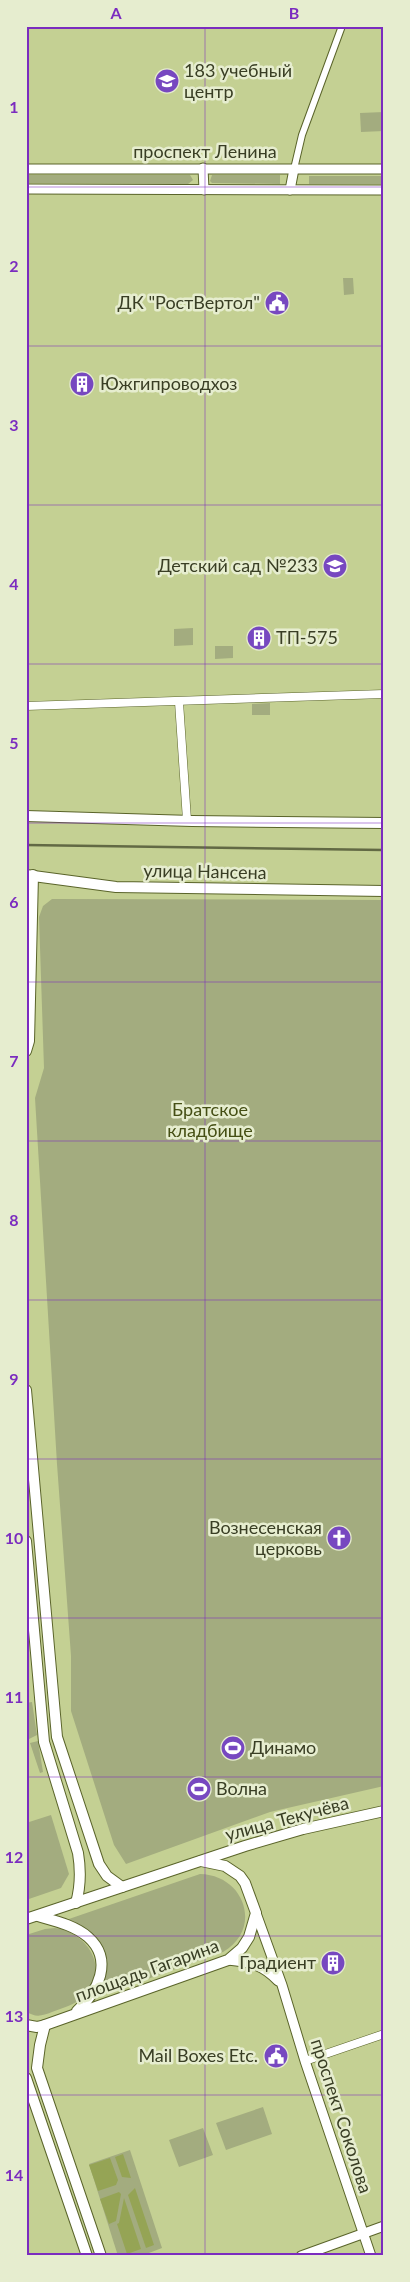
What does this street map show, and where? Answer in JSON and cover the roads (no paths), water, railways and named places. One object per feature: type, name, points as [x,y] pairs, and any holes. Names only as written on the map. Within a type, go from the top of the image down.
[{"type":"main road","points":[[204,168],[204,190]]},
{"type":"main road","name":"проспект Ленина","points":[[26,169],[384,169]]},
{"type":"main road","points":[[290,190],[294,169]]},
{"type":"main road","points":[[26,189],[384,190]]},
{"type":"main road","points":[[26,816],[384,823]]},
{"type":"main road","points":[[26,1051],[29,1040],[30,875]]},
{"type":"main road","name":"улица Нансена","points":[[30,875],[116,887],[384,891]]},
{"type":"main road","points":[[26,1390],[57,1737],[99,1864],[107,1876],[122,1887]]},
{"type":"main road","points":[[26,1541],[44,1742],[51,1770],[78,1853],[81,1870],[76,1903]]},
{"type":"main road","name":"улица Текучёва","points":[[200,1861],[303,1829],[384,1811]]},
{"type":"main road","points":[[26,1919],[200,1861],[225,1866],[240,1876],[245,1884],[256,1914]]},
{"type":"main road","name":"площадь Гагарина","points":[[26,2025],[37,2027],[228,1960],[242,1948],[249,1937],[256,1914]]},
{"type":"main road","name":"проспект Соколова","points":[[256,1914],[282,1985],[305,2061],[371,2256]]},
{"type":"main road","points":[[37,1916],[59,1922],[80,1932],[94,1943],[98,1951],[101,1970],[98,1985],[87,2002],[72,2015]]},
{"type":"main road","points":[[228,1960],[245,1961],[263,1967],[282,1985]]},
{"type":"main road","points":[[46,2024],[40,2045],[37,2068],[101,2256]]},
{"type":"main road","points":[[26,2078],[87,2256]]},
{"type":"main road","points":[[301,2256],[384,2226]]},
{"type":"street","points":[[294,169],[302,136],[342,26]]},
{"type":"street","points":[[26,706],[384,694]]},
{"type":"street","points":[[179,702],[188,820]]},
{"type":"street","points":[[305,2061],[384,2034]]},
{"type":"railway","points":[[26,845],[384,850]]},
{"type":"place","name":"183 учебный центр","points":[[167,81]]},
{"type":"place","name":"ДК \"РостВертол\"","points":[[277,303]]},
{"type":"place","name":"Южгипроводхоз","points":[[82,384]]},
{"type":"place","name":"Детский сад №233","points":[[335,566]]},
{"type":"place","name":"ТП-575","points":[[259,638]]},
{"type":"place","name":"Вознесенская церковь","points":[[339,1538]]},
{"type":"place","name":"Динамо","points":[[233,1748]]},
{"type":"place","name":"Волна","points":[[199,1789]]},
{"type":"place","name":"Градиент","points":[[333,1963]]},
{"type":"place","name":"Mail Boxes Etc.","points":[[276,2056]]},
{"type":"park label","name":"Братское кладбище","points":[[210,1120]]}]
